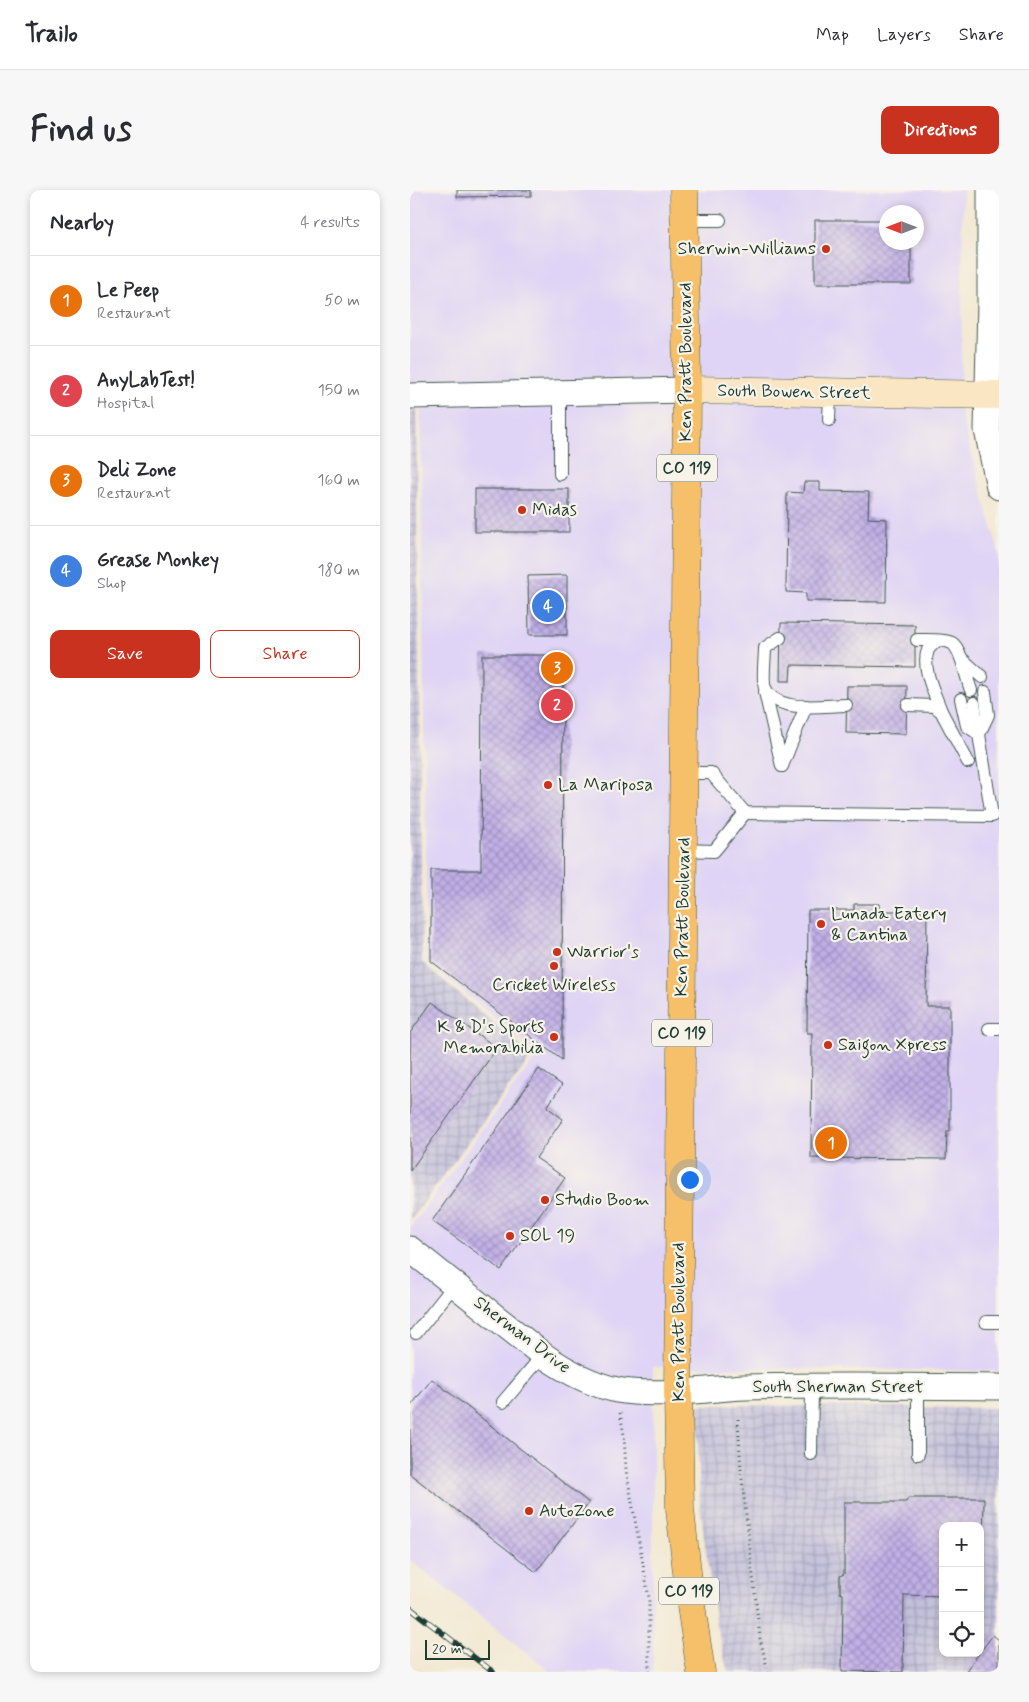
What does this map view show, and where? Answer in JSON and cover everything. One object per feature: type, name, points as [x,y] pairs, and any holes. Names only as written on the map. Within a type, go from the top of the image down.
[{"type":"highway","name":"Ken Pratt Boulevard","points":[[684,190],[687,390],[678,1392],[680,1509],[690,1599],[701,1672]]},
{"type":"street","points":[[990,190],[990,302],[993,394],[987,430],[999,487]]},
{"type":"street","name":"South Bowen Street","points":[[410,396],[687,390],[993,394]]},
{"type":"street","name":"Sherman Drive","points":[[410,1249],[566,1371],[590,1382],[618,1390],[678,1392]]},
{"type":"street","name":"South Sherman Street","points":[[678,1392],[812,1386],[999,1386]]},
{"type":"lane","points":[[684,220],[720,220]]},
{"type":"lane","points":[[830,392],[830,420]]},
{"type":"lane","points":[[560,393],[560,474]]},
{"type":"lane","points":[[780,638],[766,648],[764,687],[782,766],[806,706]]},
{"type":"lane","points":[[916,640],[950,642],[957,648],[971,690]]},
{"type":"lane","points":[[936,641],[929,648],[926,660],[927,670],[941,711],[968,762]]},
{"type":"lane","points":[[961,659],[982,677]]},
{"type":"lane","points":[[958,684],[961,659]]},
{"type":"lane","points":[[764,687],[774,700],[781,704],[806,706],[846,704]]},
{"type":"lane","points":[[979,734],[988,715],[985,692]]},
{"type":"lane","points":[[961,699],[967,726],[979,734]]},
{"type":"lane","points":[[684,773],[711,773],[745,813],[992,816],[974,703]]},
{"type":"lane","points":[[908,705],[934,706],[941,711]]},
{"type":"lane","points":[[684,850],[714,851],[745,813]]},
{"type":"lane","points":[[416,1333],[455,1284]]},
{"type":"lane","points":[[504,1402],[542,1354]]},
{"type":"lane","points":[[811,1454],[812,1386]]},
{"type":"lane","points":[[918,1386],[918,1454]]},
{"type":"path","points":[[620,1412],[624,1435],[626,1469],[650,1598],[649,1672]]},
{"type":"path","points":[[738,1419],[741,1470],[760,1638],[768,1672]]},
{"type":"shaded area","points":[[410,190],[963,190],[961,414],[999,553],[999,1371],[653,1367],[653,1672],[551,1672],[410,1560],[410,1228],[538,1054],[427,961],[420,384],[410,384]]},
{"type":"shaded area","points":[[410,404],[416,404],[422,962],[532,1056],[410,1221]]},
{"type":"shaded area","points":[[697,1405],[999,1408],[999,1672],[728,1672],[716,1625],[700,1506]]},
{"type":"building","points":[[457,190],[531,190],[531,196],[457,197]]},
{"type":"building","points":[[815,220],[879,220],[879,250],[911,250],[911,284],[815,284]]},
{"type":"building","points":[[804,482],[820,482],[820,491],[869,492],[868,518],[887,519],[886,602],[806,601],[806,593],[786,592],[787,492],[803,493]]},
{"type":"building","name":"Midas","points":[[475,489],[569,489],[569,532],[475,532]]},
{"type":"building","points":[[567,575],[567,635],[529,635],[528,576]]},
{"type":"building","points":[[781,623],[915,625],[915,667],[791,665],[790,681],[780,681]]},
{"type":"building","points":[[482,655],[563,655],[562,1060],[431,961],[431,870],[481,870]]},
{"type":"building","points":[[847,686],[907,686],[906,734],[846,733]]},
{"type":"building","points":[[854,904],[879,904],[879,911],[927,911],[926,1006],[950,1006],[950,1131],[947,1131],[946,1159],[811,1158],[812,1033],[807,1033],[808,910],[854,910]]},
{"type":"building","points":[[432,1002],[497,1048],[410,1171],[410,1033]]},
{"type":"building","points":[[539,1069],[562,1085],[547,1107],[563,1119],[536,1158],[565,1178],[501,1270],[432,1221]]},
{"type":"building","points":[[432,1379],[589,1503],[536,1572],[410,1474],[410,1407]]},
{"type":"building","points":[[908,1498],[984,1498],[984,1522],[939,1522],[939,1596],[904,1595],[903,1672],[842,1671],[843,1594],[840,1593],[840,1576],[844,1574],[844,1502],[906,1502]]},
{"type":"building","points":[[993,1635],[999,1640],[999,1672],[965,1672],[976,1657],[984,1657],[984,1647]]},
{"type":"railway","points":[[410,1608],[493,1672]]},
{"type":"place","name":"Sherwin-Williams","points":[[826,249]]},
{"type":"place","name":"Midas","points":[[522,510]]},
{"type":"place","name":"Grease Monkey","points":[[548,606]]},
{"type":"place","name":"Deli Zone","points":[[557,668]]},
{"type":"place","name":"AnyLabTest!","points":[[557,705]]},
{"type":"place","name":"La Mariposa","points":[[548,785]]},
{"type":"place","name":"Lunada Eatery & Cantina","points":[[821,924]]},
{"type":"place","name":"Warrior's","points":[[557,952]]},
{"type":"place","name":"Cricket Wireless","points":[[554,966]]},
{"type":"place","name":"K & D's Sports Memorabilia","points":[[554,1037]]},
{"type":"place","name":"Saigon Xpress","points":[[828,1045]]},
{"type":"place","name":"Le Peep","points":[[831,1143]]},
{"type":"place","name":"Studio Boom","points":[[545,1200]]},
{"type":"place","name":"SOL 19","points":[[510,1236]]},
{"type":"place","name":"AutoZone","points":[[529,1511]]}]
